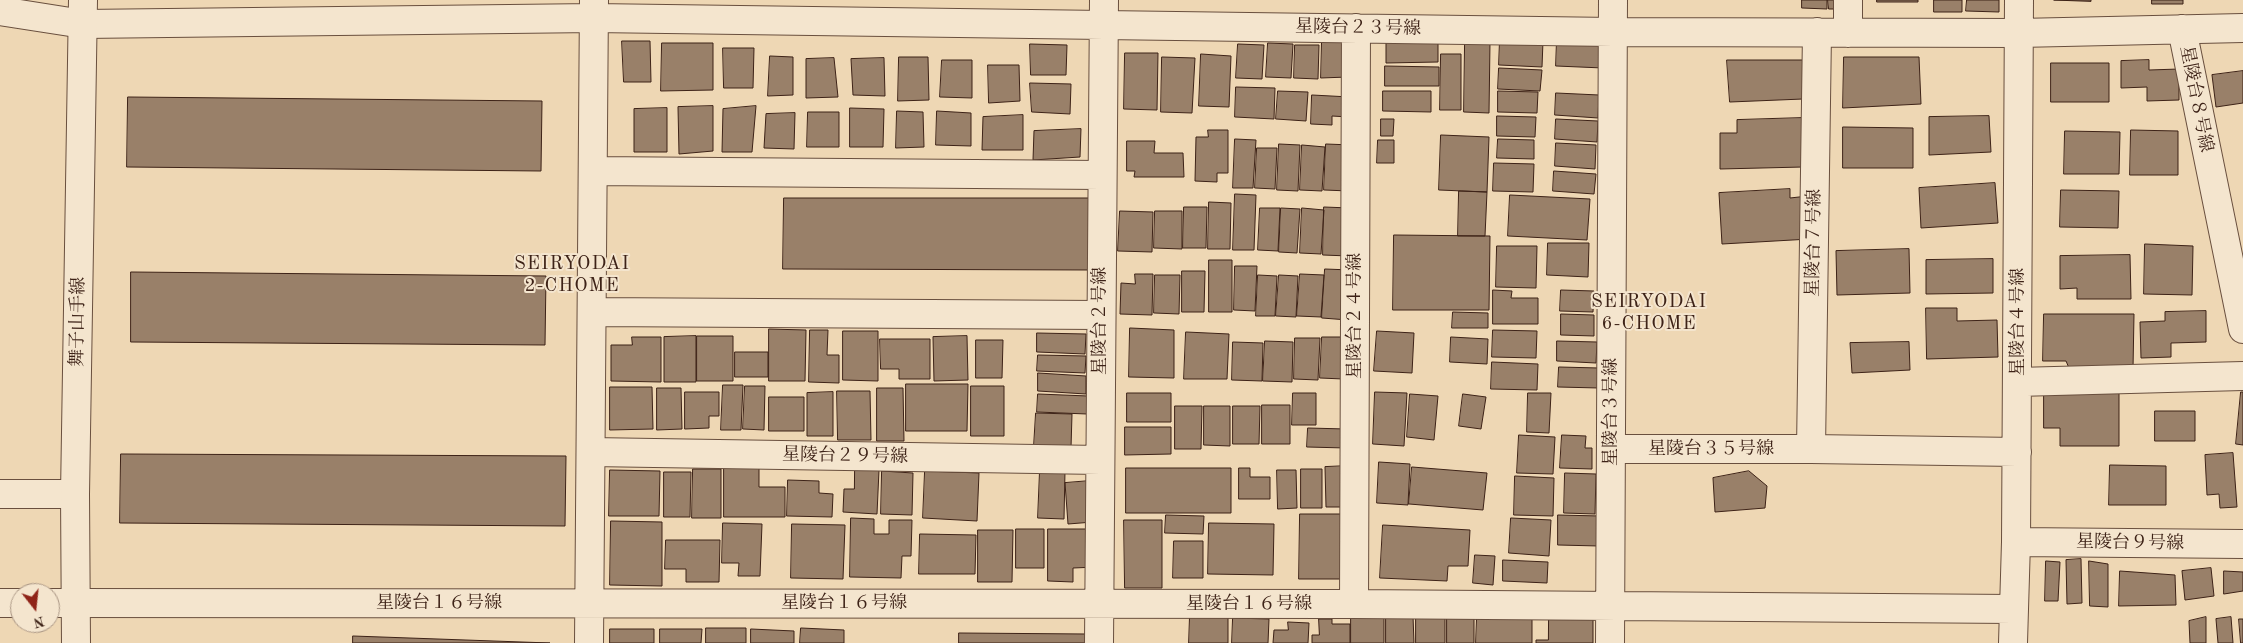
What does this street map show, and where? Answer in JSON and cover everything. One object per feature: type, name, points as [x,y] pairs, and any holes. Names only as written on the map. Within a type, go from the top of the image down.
[{"type":"street","name":"星陵台３号線","points":[[1610,643],[1613,0]]},
{"type":"street","points":[[1848,0],[1848,33]]},
{"type":"street","name":"星陵台４号線","points":[[2013,643],[2017,452],[2019,0]]},
{"type":"street","name":"星陵台２３号線","points":[[0,11],[594,9],[1104,12],[1356,28],[1612,32],[1817,32]]},
{"type":"street","points":[[589,643],[594,9]]},
{"type":"street","name":"舞子山手線","points":[[76,643],[75,494],[83,12]]},
{"type":"street","name":"星陵台２号線","points":[[1099,643],[1101,175],[1104,12]]},
{"type":"street","name":"星陵台２４号線","points":[[1354,604],[1356,28]]},
{"type":"street","points":[[2182,29],[2243,28]]},
{"type":"street","name":"星陵台８号線","points":[[2019,33],[2182,29],[2243,329]]},
{"type":"street","points":[[1817,32],[2019,33]]},
{"type":"street","name":"星陵台７号線","points":[[1811,449],[1817,32]]},
{"type":"street","points":[[594,171],[1101,175]]},
{"type":"street","points":[[592,312],[1100,314]]},
{"type":"street","points":[[2017,382],[2243,376]]},
{"type":"street","name":"星陵台３５号線","points":[[1611,449],[1811,449]]},
{"type":"street","points":[[1811,449],[2017,452]]},
{"type":"street","name":"星陵台２９号線","points":[[591,452],[1100,460]]},
{"type":"street","points":[[0,494],[75,494]]},
{"type":"street","name":"星陵台９号線","points":[[2016,542],[2243,544]]},
{"type":"street","name":"星陵台１６号線","points":[[60,603],[1354,604],[2013,609]]},
{"type":"building","points":[[1802,0],[1827,0],[1827,9],[1802,8]]},
{"type":"building","points":[[1828,0],[1840,0],[1840,9],[1829,9]]},
{"type":"building","points":[[1877,0],[1918,0],[1918,2],[1877,2]]},
{"type":"building","points":[[1934,0],[1962,0],[1962,12],[1934,12]]},
{"type":"building","points":[[1967,0],[1999,0],[1999,12],[1966,11]]},
{"type":"building","points":[[2054,0],[2091,0],[2091,1]]},
{"type":"building","points":[[2152,0],[2183,0],[2183,4],[2152,4]]},
{"type":"building","points":[[1500,39],[1543,41],[1542,67],[1499,65]]},
{"type":"building","points":[[1557,39],[1604,41],[1603,68],[1556,66]]},
{"type":"building","points":[[1322,40],[1349,40],[1348,77],[1321,78]]},
{"type":"building","points":[[622,41],[650,41],[651,82],[624,82]]},
{"type":"building","points":[[1438,42],[1438,62],[1386,63],[1386,43]]},
{"type":"building","points":[[1465,42],[1490,42],[1489,113],[1464,112]]},
{"type":"building","points":[[662,43],[713,43],[713,90],[661,91]]},
{"type":"building","points":[[1268,43],[1293,44],[1291,78],[1266,77]]},
{"type":"building","points":[[1030,44],[1067,45],[1066,75],[1031,75]]},
{"type":"building","points":[[1238,44],[1264,45],[1262,79],[1236,78]]},
{"type":"building","points":[[1295,45],[1319,45],[1318,79],[1294,78]]},
{"type":"building","points":[[723,48],[754,48],[753,88],[724,88]]},
{"type":"building","points":[[1125,53],[1158,53],[1157,110],[1124,109]]},
{"type":"building","points":[[1201,54],[1231,56],[1229,107],[1199,106]]},
{"type":"building","points":[[1441,54],[1461,54],[1461,110],[1440,110]]},
{"type":"building","points":[[770,56],[793,57],[793,95],[768,96]]},
{"type":"building","points":[[899,57],[928,57],[929,100],[898,101]]},
{"type":"building","points":[[1162,57],[1195,58],[1192,113],[1161,112]]},
{"type":"building","points":[[1844,57],[1919,57],[1921,104],[1843,108]]},
{"type":"building","points":[[834,58],[838,97],[806,98],[806,59]]},
{"type":"building","points":[[884,58],[885,96],[853,95],[851,59]]},
{"type":"building","points":[[942,60],[972,60],[972,98],[940,97]]},
{"type":"building","points":[[1727,60],[1803,60],[1803,99],[1730,102]]},
{"type":"building","points":[[2149,60],[2149,70],[2179,69],[2179,100],[2147,101],[2147,87],[2121,88],[2121,61]]},
{"type":"building","points":[[2051,63],[2109,63],[2109,102],[2051,102]]},
{"type":"building","points":[[988,65],[1019,65],[1020,101],[989,103]]},
{"type":"building","points":[[1385,66],[1439,67],[1439,86],[1385,86]]},
{"type":"building","points":[[1499,68],[1542,70],[1540,91],[1498,89]]},
{"type":"building","points":[[2243,71],[2243,103],[2216,107],[2212,75]]},
{"type":"building","points":[[1030,83],[1071,84],[1070,114],[1032,112]]},
{"type":"building","points":[[1236,87],[1275,88],[1274,119],[1235,117]]},
{"type":"building","points":[[1278,91],[1308,92],[1306,121],[1276,119]]},
{"type":"building","points":[[1383,91],[1431,91],[1431,112],[1383,111]]},
{"type":"building","points":[[1498,91],[1538,92],[1537,113],[1498,112]]},
{"type":"building","points":[[1556,93],[1599,95],[1598,118],[1555,115]]},
{"type":"building","points":[[1312,95],[1350,97],[1349,117],[1332,116],[1332,125],[1311,124]]},
{"type":"building","points":[[128,97],[542,101],[541,171],[127,167]]},
{"type":"building","points":[[713,106],[713,151],[679,154],[678,107]]},
{"type":"building","points":[[756,106],[752,152],[722,152],[723,109]]},
{"type":"building","points":[[667,108],[667,152],[634,152],[634,109]]},
{"type":"building","points":[[850,108],[884,109],[883,147],[850,147]]},
{"type":"building","points":[[897,111],[923,112],[924,147],[896,148]]},
{"type":"building","points":[[937,111],[971,113],[971,146],[936,145]]},
{"type":"building","points":[[808,112],[839,112],[839,147],[807,147]]},
{"type":"building","points":[[795,113],[794,149],[764,148],[766,114]]},
{"type":"building","points":[[1023,115],[1023,150],[982,150],[983,117]]},
{"type":"building","points":[[1497,116],[1536,117],[1535,137],[1497,136]]},
{"type":"building","points":[[1989,116],[1991,152],[1929,155],[1929,117]]},
{"type":"building","points":[[1802,118],[1803,167],[1720,169],[1720,133],[1737,133],[1737,120]]},
{"type":"building","points":[[1381,119],[1394,119],[1393,136],[1381,136]]},
{"type":"building","points":[[1556,119],[1598,121],[1597,142],[1555,139]]},
{"type":"building","points":[[1843,127],[1913,128],[1913,168],[1843,168]]},
{"type":"building","points":[[1081,129],[1080,157],[1033,160],[1034,131]]},
{"type":"building","points":[[1208,130],[1228,130],[1228,173],[1217,173],[1217,182],[1195,181],[1196,137],[1208,137]]},
{"type":"building","points":[[2131,130],[2178,131],[2178,175],[2130,175]]},
{"type":"building","points":[[2065,131],[2120,132],[2119,174],[2064,174]]},
{"type":"building","points":[[1441,135],[1489,137],[1487,192],[1439,190]]},
{"type":"building","points":[[1235,139],[1256,140],[1253,188],[1233,188]]},
{"type":"building","points":[[1498,139],[1534,140],[1534,159],[1497,158]]},
{"type":"building","points":[[1378,140],[1394,140],[1394,163],[1377,163]]},
{"type":"building","points":[[1127,141],[1155,141],[1154,153],[1183,153],[1184,177],[1134,177],[1135,171],[1127,171]]},
{"type":"building","points":[[1556,143],[1596,145],[1595,169],[1555,166]]},
{"type":"building","points":[[1279,144],[1300,145],[1298,191],[1277,190]]},
{"type":"building","points":[[1326,144],[1352,145],[1349,191],[1324,190]]},
{"type":"building","points":[[1302,145],[1325,147],[1322,191],[1300,190]]},
{"type":"building","points":[[1257,148],[1277,148],[1275,189],[1255,188]]},
{"type":"building","points":[[1494,163],[1534,164],[1533,192],[1493,191]]},
{"type":"building","points":[[1554,171],[1596,174],[1594,194],[1553,191]]},
{"type":"building","points":[[1995,183],[1998,223],[1921,228],[1919,188]]},
{"type":"building","points":[[1790,189],[1790,198],[1808,196],[1810,239],[1722,244],[1719,193]]},
{"type":"building","points":[[2061,190],[2119,191],[2118,228],[2060,227]]},
{"type":"building","points":[[1459,191],[1487,192],[1485,236],[1458,236]]},
{"type":"building","points":[[1235,194],[1256,195],[1254,250],[1233,250]]},
{"type":"building","points":[[1510,195],[1590,199],[1587,240],[1508,236]]},
{"type":"building","points":[[784,198],[1090,198],[1090,270],[783,269]]},
{"type":"building","points":[[1209,202],[1231,203],[1230,249],[1208,249]]},
{"type":"building","points":[[1184,207],[1207,207],[1206,248],[1183,248]]},
{"type":"building","points":[[1324,207],[1350,208],[1349,256],[1323,255]]},
{"type":"building","points":[[1260,208],[1280,208],[1278,251],[1258,250]]},
{"type":"building","points":[[1281,208],[1300,209],[1297,253],[1279,252]]},
{"type":"building","points":[[1302,208],[1324,210],[1321,254],[1300,253]]},
{"type":"building","points":[[1120,211],[1153,212],[1152,252],[1118,251]]},
{"type":"building","points":[[1155,211],[1182,211],[1182,249],[1154,248]]},
{"type":"building","points":[[1394,235],[1490,236],[1489,310],[1393,310]]},
{"type":"building","points":[[1548,243],[1589,243],[1588,277],[1547,275]]},
{"type":"building","points":[[2145,244],[2193,246],[2192,295],[2144,294]]},
{"type":"building","points":[[1497,246],[1537,246],[1536,288],[1496,287]]},
{"type":"building","points":[[1909,249],[1910,293],[1837,295],[1836,251]]},
{"type":"building","points":[[2130,255],[2131,299],[2077,299],[2077,288],[2060,289],[2060,256]]},
{"type":"building","points":[[1993,259],[1993,293],[1926,294],[1926,260]]},
{"type":"building","points":[[1209,260],[1232,260],[1232,312],[1209,312]]},
{"type":"building","points":[[1235,266],[1257,266],[1255,311],[1234,310]]},
{"type":"building","points":[[1325,269],[1351,270],[1348,320],[1322,318]]},
{"type":"building","points":[[1182,271],[1205,271],[1204,312],[1182,312]]},
{"type":"building","points":[[131,272],[546,276],[545,345],[131,342]]},
{"type":"building","points":[[1135,274],[1153,274],[1152,315],[1120,314],[1121,283],[1135,284]]},
{"type":"building","points":[[1300,274],[1324,275],[1321,317],[1297,316]]},
{"type":"building","points":[[1155,275],[1180,275],[1179,314],[1154,313]]},
{"type":"building","points":[[1258,275],[1277,276],[1275,316],[1256,316]]},
{"type":"building","points":[[1279,275],[1298,276],[1296,317],[1276,316]]},
{"type":"building","points":[[1493,290],[1512,291],[1511,298],[1538,298],[1538,324],[1493,324]]},
{"type":"building","points":[[1561,290],[1594,291],[1593,312],[1560,311]]},
{"type":"building","points":[[1926,308],[1957,308],[1957,321],[1997,320],[1998,357],[1927,359]]},
{"type":"building","points":[[2206,311],[2206,342],[2171,343],[2171,357],[2141,358],[2140,322],[2165,321],[2165,312]]},
{"type":"building","points":[[1453,312],[1488,313],[1488,328],[1452,328]]},
{"type":"building","points":[[1561,314],[1594,315],[1594,336],[1561,335]]},
{"type":"building","points":[[2044,314],[2134,314],[2133,369],[2069,368],[2066,361],[2043,361]]},
{"type":"building","points":[[1130,328],[1174,330],[1174,378],[1129,377]]},
{"type":"building","points":[[769,329],[806,330],[805,381],[769,381]]},
{"type":"building","points":[[810,330],[828,330],[827,355],[839,355],[839,383],[809,382]]},
{"type":"building","points":[[1493,330],[1537,331],[1536,358],[1492,357]]},
{"type":"building","points":[[843,331],[878,331],[878,381],[843,380]]},
{"type":"building","points":[[1377,331],[1414,333],[1412,373],[1374,371]]},
{"type":"building","points":[[1186,332],[1229,334],[1227,379],[1184,379]]},
{"type":"building","points":[[1037,333],[1086,334],[1085,354],[1037,352]]},
{"type":"building","points":[[696,336],[696,382],[664,382],[664,337]]},
{"type":"building","points":[[697,336],[733,336],[733,381],[697,381]]},
{"type":"building","points":[[967,336],[968,380],[934,381],[933,337]]},
{"type":"building","points":[[632,337],[661,337],[661,382],[611,381],[611,345],[632,345]]},
{"type":"building","points":[[1322,337],[1345,337],[1343,379],[1320,378]]},
{"type":"building","points":[[1451,337],[1488,339],[1487,364],[1450,362]]},
{"type":"building","points":[[1295,338],[1320,338],[1318,380],[1294,379]]},
{"type":"building","points":[[880,339],[930,339],[930,379],[899,379],[899,369],[881,369]]},
{"type":"building","points":[[976,340],[1003,340],[1002,378],[976,378]]},
{"type":"building","points":[[1265,341],[1293,342],[1292,382],[1263,381]]},
{"type":"building","points":[[1557,341],[1597,342],[1596,363],[1557,361]]},
{"type":"building","points":[[1233,342],[1263,343],[1262,381],[1232,380]]},
{"type":"building","points":[[1909,342],[1910,370],[1852,373],[1850,343]]},
{"type":"building","points":[[735,352],[768,352],[768,377],[735,377]]},
{"type":"building","points":[[1038,355],[1086,356],[1085,373],[1037,371]]},
{"type":"building","points":[[1492,362],[1538,364],[1537,390],[1491,389]]},
{"type":"building","points":[[1559,367],[1599,368],[1599,388],[1558,387]]},
{"type":"building","points":[[1038,373],[1086,376],[1086,394],[1038,391]]},
{"type":"building","points":[[906,384],[968,384],[967,431],[906,431]]},
{"type":"building","points":[[2044,384],[2119,384],[2119,446],[2060,446],[2060,428],[2044,428]]},
{"type":"building","points":[[723,385],[743,385],[741,430],[721,430]]},
{"type":"building","points":[[745,386],[765,386],[764,430],[743,429]]},
{"type":"building","points":[[971,386],[1004,386],[1004,436],[971,436]]},
{"type":"building","points":[[610,387],[652,387],[653,429],[610,430]]},
{"type":"building","points":[[657,388],[681,388],[682,429],[657,430]]},
{"type":"building","points":[[877,388],[903,388],[904,441],[877,441]]},
{"type":"building","points":[[837,391],[870,391],[871,440],[838,440]]},
{"type":"building","points":[[685,392],[719,392],[719,416],[709,416],[709,428],[685,429]]},
{"type":"building","points":[[833,392],[833,436],[807,436],[807,393]]},
{"type":"building","points":[[1375,392],[1407,393],[1404,446],[1373,444]]},
{"type":"building","points":[[2241,392],[2243,392],[2243,445],[2236,444]]},
{"type":"building","points":[[1127,393],[1171,393],[1171,422],[1127,422]]},
{"type":"building","points":[[1293,393],[1316,393],[1316,425],[1292,425]]},
{"type":"building","points":[[1528,393],[1551,393],[1549,433],[1527,432]]},
{"type":"building","points":[[1038,394],[1088,396],[1087,414],[1037,412]]},
{"type":"building","points":[[1410,394],[1438,396],[1434,440],[1407,437]]},
{"type":"building","points":[[1463,394],[1486,397],[1481,429],[1459,426]]},
{"type":"building","points":[[769,397],[804,397],[804,431],[769,431]]},
{"type":"building","points":[[1262,405],[1290,405],[1290,444],[1262,444]]},
{"type":"building","points":[[1175,406],[1202,406],[1201,449],[1175,449]]},
{"type":"building","points":[[1204,406],[1230,406],[1230,446],[1204,445]]},
{"type":"building","points":[[1233,406],[1260,406],[1259,444],[1233,444]]},
{"type":"building","points":[[2155,411],[2195,411],[2195,441],[2155,441]]},
{"type":"building","points":[[1036,413],[1072,414],[1071,448],[1034,446]]},
{"type":"building","points":[[1125,427],[1171,427],[1171,454],[1125,455]]},
{"type":"building","points":[[1308,428],[1346,429],[1346,448],[1307,447]]},
{"type":"building","points":[[1519,435],[1555,437],[1553,474],[1517,473]]},
{"type":"building","points":[[1562,435],[1586,436],[1585,448],[1592,448],[1592,469],[1560,468]]},
{"type":"building","points":[[2233,453],[2237,507],[2220,508],[2219,494],[2207,495],[2205,455]]},
{"type":"building","points":[[121,454],[566,456],[565,526],[120,523]]},
{"type":"building","points":[[1379,462],[1410,464],[1408,505],[1377,503]]},
{"type":"building","points":[[2110,465],[2166,466],[2166,505],[2109,505]]},
{"type":"building","points":[[1348,466],[1348,507],[1326,507],[1325,467]]},
{"type":"building","points":[[1412,467],[1487,473],[1483,510],[1409,504]]},
{"type":"building","points":[[724,468],[759,468],[759,487],[785,487],[785,517],[724,517]]},
{"type":"building","points":[[1126,468],[1231,468],[1231,513],[1126,513]]},
{"type":"building","points":[[1239,468],[1250,468],[1250,477],[1270,477],[1270,499],[1239,499]]},
{"type":"building","points":[[693,469],[721,469],[721,518],[692,518]]},
{"type":"building","points":[[855,469],[879,470],[877,514],[843,512],[844,489],[854,489]]},
{"type":"building","points":[[1301,469],[1322,469],[1322,508],[1301,508]]},
{"type":"building","points":[[610,470],[660,471],[659,516],[609,516]]},
{"type":"building","points":[[1040,470],[1065,471],[1064,519],[1038,518]]},
{"type":"building","points":[[1277,470],[1296,470],[1297,508],[1278,509]]},
{"type":"building","points":[[882,471],[913,473],[912,515],[881,514]]},
{"type":"building","points":[[925,471],[979,473],[977,521],[923,518]]},
{"type":"building","points":[[1749,471],[1767,486],[1765,508],[1715,512],[1713,478]]},
{"type":"building","points":[[664,472],[691,472],[690,517],[664,517]]},
{"type":"building","points":[[1565,473],[1596,474],[1595,514],[1564,513]]},
{"type":"building","points":[[1515,476],[1554,478],[1553,516],[1514,515]]},
{"type":"building","points":[[788,480],[819,481],[819,493],[833,494],[832,517],[787,516]]},
{"type":"building","points":[[1090,481],[1093,522],[1068,524],[1065,483]]},
{"type":"building","points":[[1300,514],[1348,514],[1347,579],[1299,579]]},
{"type":"building","points":[[1166,515],[1204,516],[1203,534],[1165,533]]},
{"type":"building","points":[[1558,515],[1600,516],[1599,546],[1558,545]]},
{"type":"building","points":[[851,518],[874,519],[874,534],[889,534],[889,520],[912,520],[911,556],[902,556],[901,578],[850,577]]},
{"type":"building","points":[[1511,518],[1551,520],[1549,556],[1509,553]]},
{"type":"building","points":[[1124,520],[1162,520],[1162,588],[1125,588]]},
{"type":"building","points":[[611,521],[662,522],[662,586],[610,585]]},
{"type":"building","points":[[723,523],[762,524],[760,576],[738,576],[739,563],[722,563]]},
{"type":"building","points":[[1209,523],[1274,524],[1273,575],[1208,574]]},
{"type":"building","points":[[792,524],[845,525],[843,579],[791,578]]},
{"type":"building","points":[[1383,525],[1470,530],[1468,566],[1448,566],[1447,581],[1380,578]]},
{"type":"building","points":[[1016,529],[1044,529],[1044,568],[1016,568]]},
{"type":"building","points":[[1048,529],[1097,529],[1097,567],[1073,568],[1073,582],[1048,581]]},
{"type":"building","points":[[978,530],[1013,530],[1012,582],[978,582]]},
{"type":"building","points":[[920,534],[976,535],[975,574],[919,574]]},
{"type":"building","points":[[666,540],[720,540],[719,582],[686,582],[686,569],[665,569]]},
{"type":"building","points":[[1174,541],[1203,541],[1203,578],[1173,578]]},
{"type":"building","points":[[1475,555],[1495,556],[1493,585],[1473,583]]},
{"type":"building","points":[[2081,559],[2082,603],[2067,604],[2066,560]]},
{"type":"building","points":[[1503,560],[1548,562],[1547,583],[1503,581]]},
{"type":"building","points":[[2046,561],[2060,562],[2058,601],[2045,601]]},
{"type":"building","points":[[2089,561],[2108,564],[2108,607],[2090,606]]},
{"type":"building","points":[[2211,568],[2214,596],[2185,600],[2182,571]]},
{"type":"building","points":[[2120,571],[2175,575],[2176,605],[2119,606]]},
{"type":"building","points":[[2224,571],[2243,572],[2243,591],[2224,594]]},
{"type":"building","points":[[1416,614],[1445,614],[1445,643],[1416,643]]},
{"type":"building","points":[[1549,614],[1593,615],[1593,643],[1536,643],[1536,640],[1548,640]]},
{"type":"building","points":[[1190,615],[1228,616],[1228,643],[1189,643]]},
{"type":"building","points":[[1447,615],[1474,615],[1474,643],[1447,643]]},
{"type":"building","points":[[1386,616],[1413,616],[1414,643],[1386,643]]},
{"type":"building","points":[[1351,617],[1384,617],[1384,643],[1351,643]]},
{"type":"building","points":[[1477,617],[1532,617],[1532,643],[1476,643]]},
{"type":"building","points":[[2206,617],[2206,643],[2190,643],[2189,621]]},
{"type":"building","points":[[2231,617],[2233,643],[2218,643],[2216,619]]},
{"type":"building","points":[[1233,618],[1269,619],[1268,643],[1232,643]]},
{"type":"building","points":[[1319,619],[1332,619],[1332,624],[1350,624],[1350,643],[1312,643],[1312,635],[1319,635]]},
{"type":"building","points":[[2239,619],[2243,619],[2243,643],[2241,643]]},
{"type":"building","points":[[1288,622],[1309,623],[1308,643],[1273,643],[1274,630],[1288,630]]},
{"type":"building","points":[[706,628],[746,628],[746,643],[706,643]]},
{"type":"building","points":[[801,628],[844,630],[844,643],[800,643]]},
{"type":"building","points":[[610,629],[654,629],[654,643],[610,643]]},
{"type":"building","points":[[660,629],[702,629],[701,643],[660,643]]},
{"type":"building","points":[[751,629],[794,631],[794,643],[751,643]]},
{"type":"building","points":[[959,633],[1086,634],[1086,643],[959,643]]},
{"type":"building","points":[[353,636],[550,643],[353,643]]},
{"type":"district","name":"SEIRYODAI 2-CHOME","points":[[572,275]]},
{"type":"district","name":"SEIRYODAI 6-CHOME","points":[[1649,313]]}]
